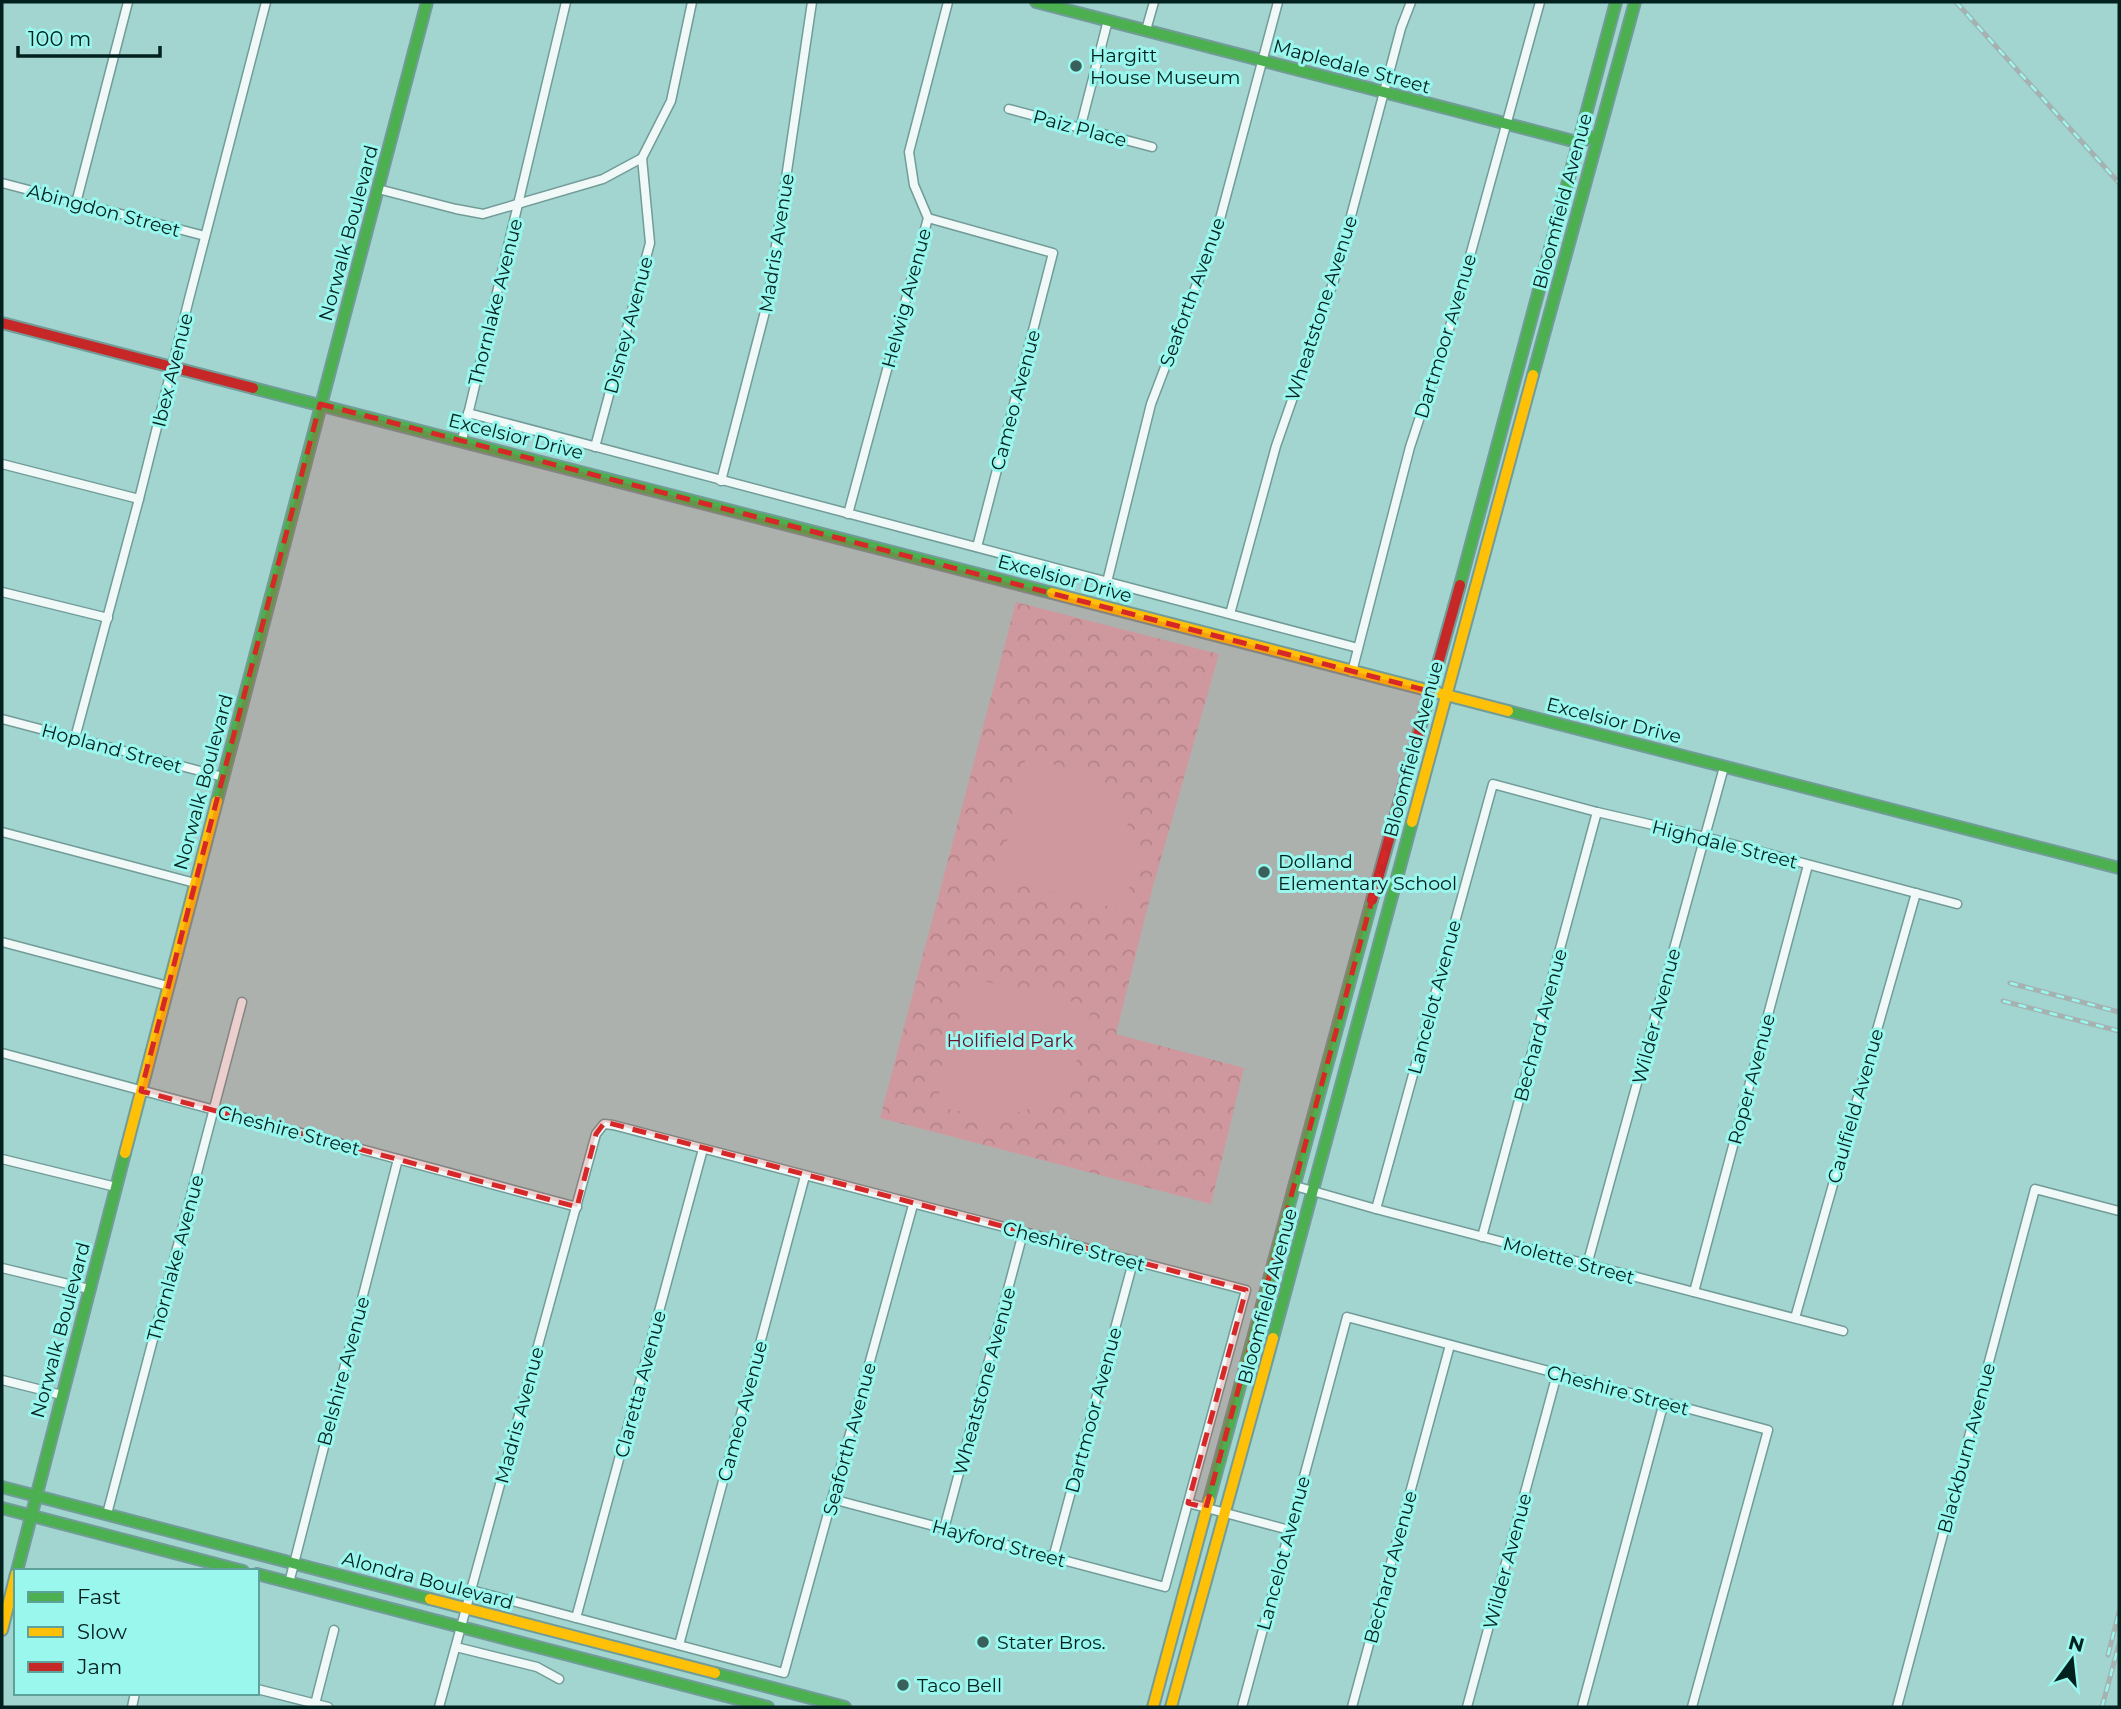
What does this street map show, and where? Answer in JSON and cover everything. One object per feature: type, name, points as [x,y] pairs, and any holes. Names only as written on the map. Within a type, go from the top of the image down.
[{"type":"main road","name":"Norwalk Boulevard","points":[[17,1569],[426,2]]},
{"type":"main road","name":"Mapledale Street","points":[[1036,2],[1577,142]]},
{"type":"main road","name":"Bloomfield Avenue","points":[[1153,1707],[1429,691],[1467,561],[1616,2]]},
{"type":"main road","name":"Bloomfield Avenue","points":[[1171,1707],[1314,1191],[1445,695],[1635,2]]},
{"type":"main road","points":[[1590,163],[1586,152],[1577,142],[1598,136]]},
{"type":"main road","points":[[1565,190],[1580,207]]},
{"type":"main road","points":[[1559,214],[1580,207]]},
{"type":"main road","name":"Excelsior Drive","points":[[2,323],[2119,868]]},
{"type":"main road","name":"Alondra Boulevard","points":[[2,1487],[845,1707]]},
{"type":"main road","points":[[2,1508],[235,1569]]},
{"type":"main road","name":"Alondra Boulevard","points":[[259,1575],[768,1707]]},
{"type":"main road","name":"Norwalk Boulevard","points":[[2,1630],[14,1581]]},
{"type":"main road","points":[[1168,1654],[1185,1658]]},
{"type":"street","points":[[76,202],[128,2]]},
{"type":"street","name":"Ibex Avenue","points":[[75,738],[266,2]]},
{"type":"street","name":"Thornlake Avenue","points":[[461,440],[566,2]]},
{"type":"street","points":[[378,189],[483,214],[603,179],[642,158],[671,101],[692,2]]},
{"type":"street","name":"Madris Avenue","points":[[721,481],[768,300],[812,2]]},
{"type":"street","name":"Helwig Avenue","points":[[848,514],[928,218],[914,185],[909,152],[948,2]]},
{"type":"street","points":[[1146,30],[1154,2]]},
{"type":"street","name":"Seaforth Avenue","points":[[1107,582],[1150,404],[1216,234],[1278,2]]},
{"type":"street","name":"Wheatstone Avenue","points":[[1230,614],[1276,446],[1334,280],[1383,92],[1410,2]]},
{"type":"street","name":"Dartmoor Avenue","points":[[1352,671],[1410,447],[1454,314],[1540,2]]},
{"type":"street","points":[[1080,129],[1108,20]]},
{"type":"street","name":"Paiz Place","points":[[1009,109],[1152,147]]},
{"type":"street","name":"Disney Avenue","points":[[595,447],[650,243],[642,158]]},
{"type":"street","name":"Abingdon Street","points":[[2,183],[205,236]]},
{"type":"street","name":"Cameo Avenue","points":[[928,218],[1053,253],[977,547]]},
{"type":"street","name":"Excelsior Drive","points":[[468,413],[1358,648]]},
{"type":"street","points":[[2,464],[139,499]]},
{"type":"street","points":[[2,592],[108,618]]},
{"type":"street","name":"Hopland Street","points":[[2,719],[223,776]]},
{"type":"street","name":"Wilder Avenue","points":[[1587,1265],[1724,766]]},
{"type":"street","name":"Highdale Street","points":[[1493,784],[1957,904]]},
{"type":"street","name":"Lancelot Avenue","points":[[1376,1209],[1493,784]]},
{"type":"street","name":"Bechard Avenue","points":[[1482,1237],[1597,812]]},
{"type":"street","points":[[2,832],[195,883]]},
{"type":"street","name":"Roper Avenue","points":[[1694,1292],[1808,865]]},
{"type":"street","name":"Caulfield Avenue","points":[[1795,1318],[1916,893]]},
{"type":"street","points":[[2,942],[168,986]]},
{"type":"street","name":"Thornlake Avenue","points":[[107,1514],[242,1002]]},
{"type":"street","name":"Cheshire Street","points":[[2,1053],[577,1207]]},
{"type":"street","name":"Madris Avenue","points":[[439,1707],[596,1134],[604,1124]]},
{"type":"street","name":"Cheshire Street","points":[[604,1124],[1246,1290],[1165,1587]]},
{"type":"street","name":"Claretta Avenue","points":[[576,1618],[704,1149]]},
{"type":"street","points":[[2,1159],[116,1187]]},
{"type":"street","name":"Belshire Avenue","points":[[289,1583],[398,1159]]},
{"type":"street","name":"Cameo Avenue","points":[[679,1645],[806,1176]]},
{"type":"street","name":"Molette Street","points":[[1295,1186],[1843,1331]]},
{"type":"street","name":"Blackburn Avenue","points":[[1897,1707],[2035,1189],[2119,1211]]},
{"type":"street","name":"Seaforth Avenue","points":[[785,1673],[913,1205]]},
{"type":"street","name":"Wheatstone Avenue","points":[[944,1529],[1023,1233]]},
{"type":"street","name":"Dartmoor Avenue","points":[[1053,1558],[1133,1262]]},
{"type":"street","points":[[2,1268],[89,1289]]},
{"type":"street","name":"Lancelot Avenue","points":[[1242,1707],[1347,1317]]},
{"type":"street","name":"Cheshire Street","points":[[1347,1317],[1768,1430],[1692,1707]]},
{"type":"street","name":"Bechard Avenue","points":[[1352,1707],[1450,1345]]},
{"type":"street","name":"Wilder Avenue","points":[[1467,1707],[1558,1374]]},
{"type":"street","points":[[2,1380],[62,1395]]},
{"type":"street","points":[[1582,1707],[1664,1402]]},
{"type":"street","name":"Hayford Street","points":[[832,1499],[1165,1587]]},
{"type":"street","points":[[1188,1503],[1289,1530]]},
{"type":"street","name":"Alondra Boulevard","points":[[471,1590],[785,1673]]},
{"type":"street","points":[[315,1704],[334,1630]]},
{"type":"street","points":[[456,1647],[537,1667],[559,1679]]},
{"type":"street","points":[[259,1690],[328,1707]]},
{"type":"highlighted area","points":[[320,404],[1429,691],[1206,1508],[1188,1503],[1246,1290],[605,1122],[596,1134],[577,1207],[141,1091]]},
{"type":"green space","name":"Holifield Park","points":[[1016,602],[1219,654],[1152,890],[1116,1034],[1244,1068],[1211,1204],[880,1118]]},
{"type":"green space","points":[[1026,757],[1076,771],[1096,782],[1116,799],[1136,852],[1123,910],[999,878]]},
{"type":"green space","points":[[970,978],[1092,1006],[1077,1061],[1060,1086],[1046,1100],[1013,1113],[995,1115],[936,1106]]},
{"type":"railway","points":[[1956,2],[2119,183]]},
{"type":"railway","points":[[2010,983],[2119,1012]]},
{"type":"railway","points":[[2003,1001],[2119,1031]]},
{"type":"railway","points":[[2108,1655],[2119,1612]]},
{"type":"railway","points":[[2102,1707],[2119,1644]]},
{"type":"traffic: fast","points":[[217,801],[427,2]]},
{"type":"traffic: fast","points":[[1036,2],[1577,142],[1598,136]]},
{"type":"traffic: fast","points":[[1460,585],[1616,2]]},
{"type":"traffic: fast","points":[[1533,375],[1635,2]]},
{"type":"traffic: fast","points":[[253,388],[1052,593]]},
{"type":"traffic: fast","points":[[1508,711],[2119,868]]},
{"type":"traffic: fast","points":[[1273,1338],[1412,822]]},
{"type":"traffic: fast","points":[[1209,1500],[1372,900]]},
{"type":"traffic: fast","points":[[18,1569],[125,1153]]},
{"type":"traffic: fast","points":[[2,1487],[430,1599]]},
{"type":"traffic: fast","points":[[2,1508],[235,1569]]},
{"type":"traffic: fast","points":[[259,1575],[768,1707]]},
{"type":"traffic: fast","points":[[715,1673],[845,1707]]},
{"type":"traffic: slow","points":[[1412,822],[1533,375]]},
{"type":"traffic: slow","points":[[1052,593],[1508,711]]},
{"type":"traffic: slow","points":[[125,1153],[217,801]]},
{"type":"traffic: slow","points":[[1171,1707],[1273,1338]]},
{"type":"traffic: slow","points":[[1153,1707],[1209,1500]]},
{"type":"traffic: slow","points":[[2,1630],[14,1582]]},
{"type":"traffic: slow","points":[[430,1599],[715,1673]]},
{"type":"traffic: jam","points":[[2,323],[253,388]]},
{"type":"traffic: jam","points":[[1372,900],[1460,585]]},
{"type":"place","name":"Hargitt House Museum","points":[[1076,66]]},
{"type":"place","name":"Dolland Elementary School","points":[[1264,872]]},
{"type":"place","name":"Stater Bros.","points":[[983,1642]]},
{"type":"place","name":"Taco Bell","points":[[903,1685]]}]
